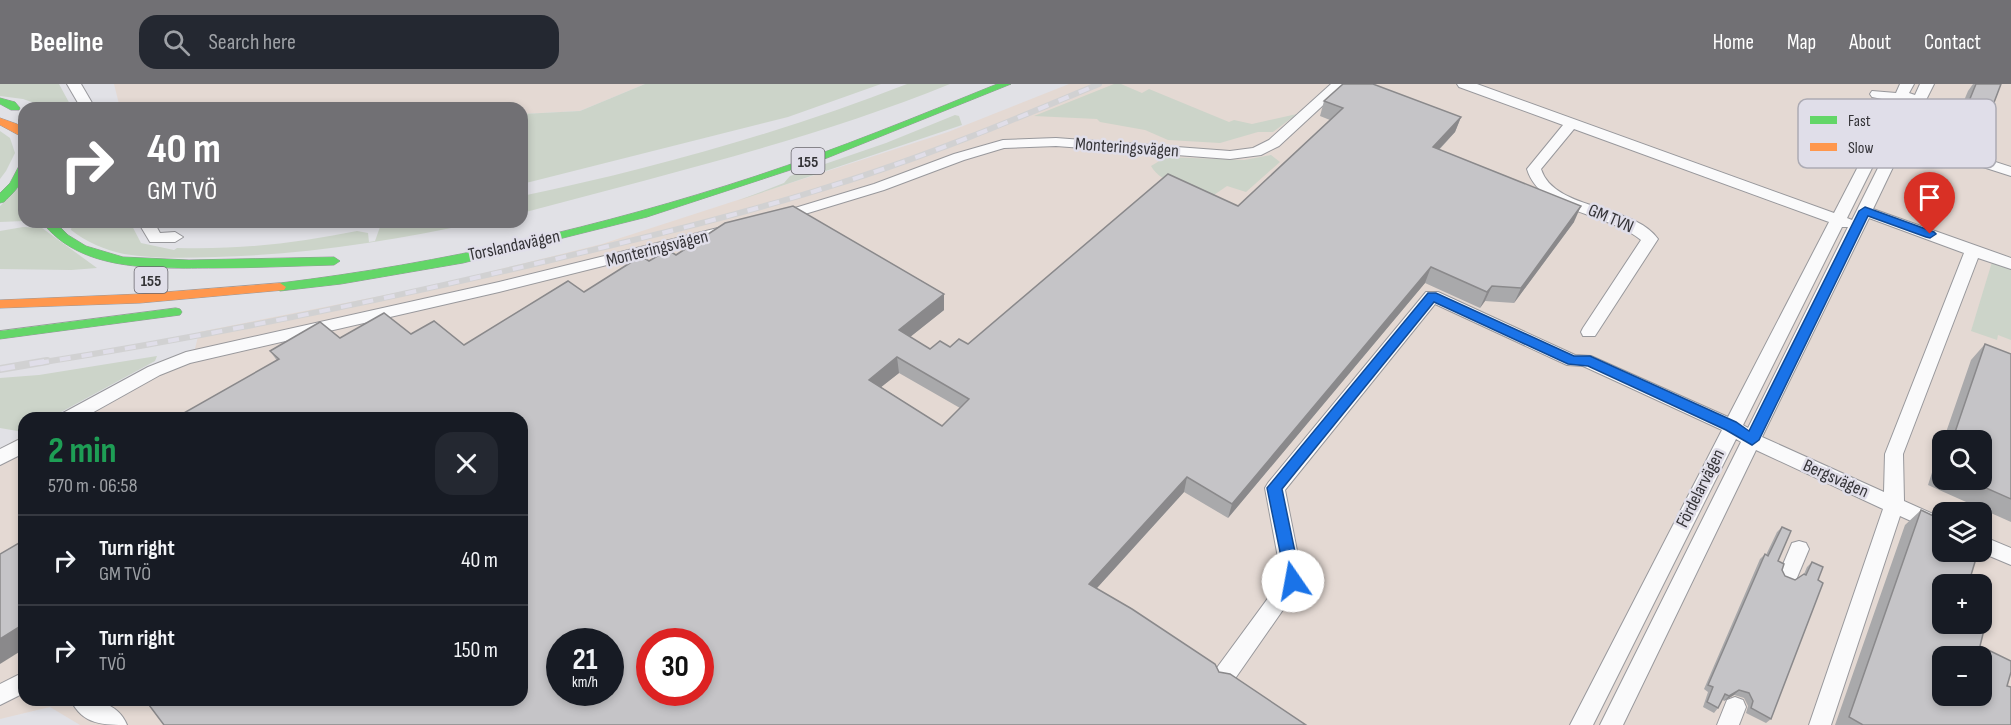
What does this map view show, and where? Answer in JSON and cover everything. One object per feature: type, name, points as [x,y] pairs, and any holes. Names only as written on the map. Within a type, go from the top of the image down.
[{"type":"main road","name":"155","points":[[843,133],[974,84]]},
{"type":"main road","name":"Torslandavägen","points":[[0,304],[39,304],[173,296],[333,279],[500,249],[658,209],[757,180],[1006,84]]},
{"type":"main road","points":[[0,101],[18,109]]},
{"type":"main road","points":[[0,106],[18,110]]},
{"type":"main road","points":[[0,122],[18,130]]},
{"type":"main road","points":[[0,200],[18,178]]},
{"type":"main road","name":"155","points":[[53,228],[72,244],[107,257],[128,261],[180,264],[339,260],[245,273],[174,278]]},
{"type":"main road","points":[[0,335],[233,303],[333,279]]},
{"type":"street","points":[[74,84],[84,102]]},
{"type":"street","name":"Monteringsvägen","points":[[80,412],[154,371],[195,356],[499,287],[756,223],[849,197],[970,153],[1003,144],[1056,142],[1230,155],[1256,152],[1274,143],[1339,84]]},
{"type":"street","points":[[1464,84],[1848,220],[1973,250],[2011,264]]},
{"type":"street","points":[[1899,99],[1918,88]]},
{"type":"street","name":"GM TVN","points":[[1572,124],[1534,169],[1534,176],[1539,184],[1560,197],[1633,226],[1644,232],[1650,239],[1589,332]]},
{"type":"street","points":[[1996,167],[2011,172]]},
{"type":"street","points":[[1848,220],[1872,168]]},
{"type":"street","points":[[1848,220],[1872,168]]},
{"type":"street","name":"Fördelarvägen","points":[[1584,724],[1731,426],[1848,220]]},
{"type":"street","name":"Fördelarvägen","points":[[1611,725],[1752,440],[1848,220]]},
{"type":"street","points":[[150,228],[156,238],[175,237]]},
{"type":"street","points":[[1820,725],[1893,505],[1894,454],[1973,250]]},
{"type":"street","name":"Bergsvägen","points":[[1224,676],[1293,581],[1275,488],[1432,296],[1573,361],[1585,360],[1731,426],[1752,440],[1932,522]]},
{"type":"street","points":[[0,458],[18,448]]},
{"type":"street","points":[[1992,548],[2011,557]]},
{"type":"street","points":[[1789,574],[1799,549]]},
{"type":"street","points":[[0,695],[18,685]]},
{"type":"street","points":[[90,706],[116,725]]},
{"type":"shaded area","points":[[0,84],[59,84],[69,102],[32,102],[0,96]]},
{"type":"shaded area","points":[[114,84],[645,84],[580,111],[528,114],[528,102],[118,102]]},
{"type":"shaded area","points":[[645,84],[881,84],[788,117],[528,182],[528,114],[580,111]]},
{"type":"shaded area","points":[[907,84],[950,84],[792,139],[528,211],[528,195],[620,174],[717,148]]},
{"type":"shaded area","points":[[1069,84],[2011,84],[2011,725],[80,725],[50,707],[0,719],[0,449],[18,438],[18,706],[528,706],[528,412],[66,412],[156,364],[195,349],[199,332],[441,284],[602,244],[948,132]]},
{"type":"shaded area","points":[[1114,84],[1121,84],[1142,93],[1149,89],[1229,122],[1234,120],[1252,124],[1297,114],[1273,132],[1258,132],[1220,143],[1168,140],[1145,130],[1100,122],[1097,119],[1034,116]]},
{"type":"shaded area","points":[[955,115],[959,116],[962,125],[737,201],[784,183],[790,176],[886,143]]},
{"type":"shaded area","points":[[0,131],[10,138],[15,153],[0,179]]},
{"type":"shaded area","points":[[1271,155],[1280,162],[1246,192],[1227,186],[1211,197],[1169,182],[1151,166],[1166,157],[1244,160]]},
{"type":"shaded area","points":[[18,189],[18,221],[0,222],[0,206]]},
{"type":"shaded area","points":[[18,228],[42,228],[97,268],[0,269],[0,231]]},
{"type":"shaded area","points":[[71,228],[133,228],[141,243],[174,250],[177,248],[268,245],[357,231],[368,233],[369,242],[375,241],[380,228],[449,228],[381,241],[315,250],[248,256],[181,258],[124,254],[89,242]]},
{"type":"shaded area","points":[[1992,262],[2011,269],[2011,340],[1998,335],[1997,340],[1971,331]]},
{"type":"shaded area","points":[[157,356],[155,361],[61,412],[18,412],[18,431],[0,428],[0,378],[39,375]]},
{"type":"building","points":[[1343,84],[1373,84],[1461,117],[1433,147],[1581,206],[1521,288],[1492,286],[1487,292],[1431,267],[1232,504],[1187,477],[1089,584],[1132,609],[1215,664],[1219,672],[1230,674],[1306,725],[164,725],[150,706],[528,706],[528,412],[186,412],[279,359],[270,351],[320,322],[340,338],[384,313],[411,334],[434,321],[464,345],[568,281],[584,292],[641,256],[649,261],[668,250],[676,255],[725,223],[793,206],[944,294],[899,330],[930,349],[940,341],[950,347],[959,339],[968,344],[1168,174],[1238,206],[1343,108],[1324,101]],"holes":[[[897,357],[969,399],[942,426],[869,380]]]},
{"type":"building","points":[[1976,84],[2001,84],[1995,99],[1970,99]]},
{"type":"building","points":[[1985,344],[2011,354],[2011,499],[1991,490],[1992,430],[1956,430]]},
{"type":"building","points":[[1921,510],[1932,515],[1932,562],[1975,562],[1971,574],[1932,574],[1932,634],[1983,634],[1980,646],[1932,646],[1932,706],[1992,706],[1992,652],[2011,661],[2007,686],[2011,687],[2011,725],[1863,725],[1849,717]]},
{"type":"building","points":[[1782,527],[1791,531],[1778,561],[1784,564],[1782,570],[1785,576],[1795,580],[1806,575],[1812,562],[1823,567],[1818,580],[1823,583],[1771,719],[1751,708],[1753,701],[1749,693],[1739,690],[1729,696],[1725,694],[1718,708],[1707,702],[1713,687],[1708,685],[1765,554],[1768,556]]},
{"type":"building","points":[[18,544],[18,628],[0,639],[0,554]]},
{"type":"railway","points":[[38,363],[357,304],[547,261],[725,217],[796,197],[933,151],[1099,84]]},
{"type":"railway","points":[[0,369],[47,361]]},
{"type":"traffic: fast","points":[[280,287],[341,280],[463,259],[524,246],[643,215],[792,167],[1006,84]]},
{"type":"traffic: fast","points":[[0,101],[11,104],[15,108]]},
{"type":"traffic: fast","points":[[0,200],[18,178]]},
{"type":"traffic: fast","points":[[54,228],[82,248],[123,261],[189,264],[334,261]]},
{"type":"traffic: fast","points":[[0,335],[176,312]]},
{"type":"traffic: slow","points":[[0,121],[18,130]]},
{"type":"traffic: slow","points":[[0,304],[210,294],[280,287]]},
{"type":"route","points":[[1293,581],[1275,488],[1432,296],[1573,361],[1585,360],[1593,363],[1731,426],[1752,440],[1865,211],[1930,234]]}]
